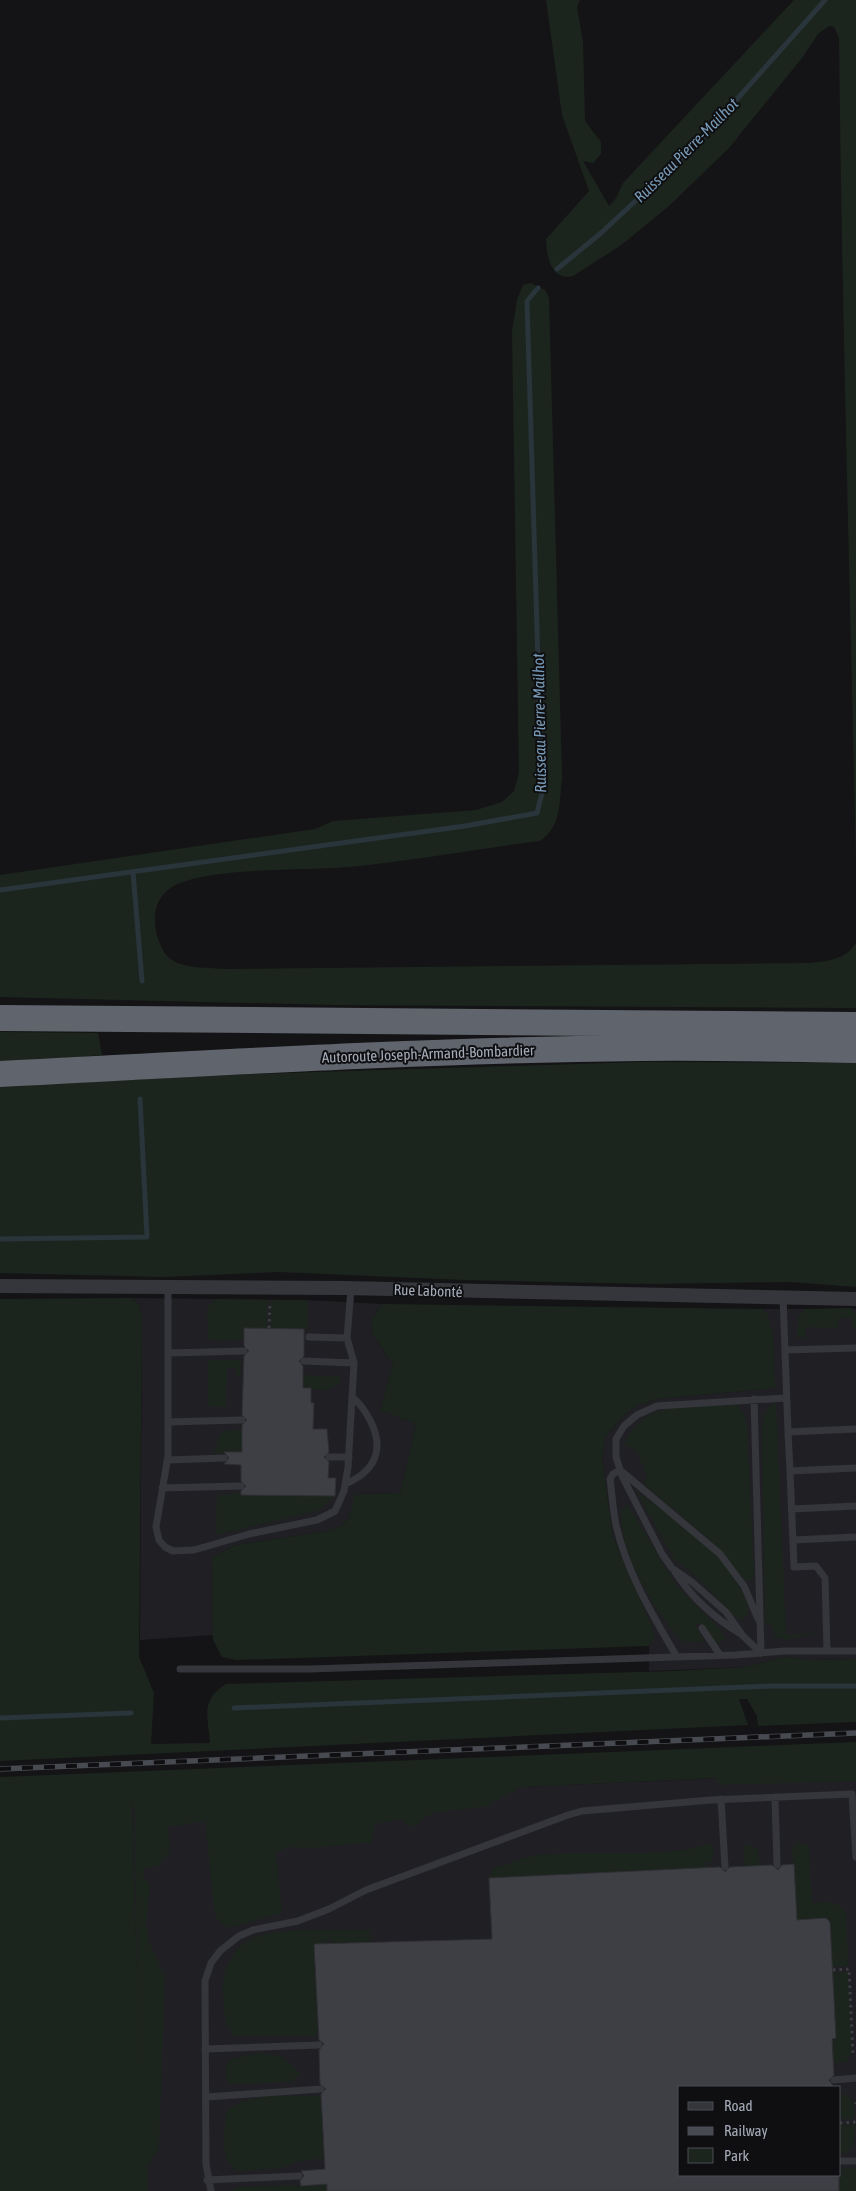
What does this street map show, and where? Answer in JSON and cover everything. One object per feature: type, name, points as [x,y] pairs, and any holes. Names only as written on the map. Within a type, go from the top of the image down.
[{"type":"highway","name":"Autoroute Joseph-Armand-Bombardier","points":[[0,1018],[856,1025]]},
{"type":"highway","name":"Autoroute Joseph-Armand-Bombardier","points":[[0,1074],[256,1060],[522,1051],[640,1048],[856,1050]]},
{"type":"street","name":"Rue Labonté","points":[[0,1286],[168,1289],[351,1289],[856,1299]]},
{"type":"lane","points":[[168,1289],[167,1460],[156,1533],[165,1547],[173,1552],[180,1552],[328,1516],[338,1505],[345,1484],[349,1457],[354,1363],[347,1338],[351,1289]]},
{"type":"lane","points":[[783,1297],[794,1567],[816,1566],[824,1578],[828,1651]]},
{"type":"lane","points":[[309,1337],[347,1338]]},
{"type":"lane","points":[[785,1350],[856,1348]]},
{"type":"lane","points":[[168,1353],[244,1351]]},
{"type":"lane","points":[[304,1361],[354,1363]]},
{"type":"lane","points":[[345,1484],[358,1479],[368,1470],[378,1452],[374,1429],[366,1412],[352,1397]]},
{"type":"lane","points":[[743,1636],[719,1621],[687,1591],[662,1554],[620,1470],[616,1457],[616,1439],[624,1426],[637,1415],[657,1406],[675,1403],[786,1398]]},
{"type":"lane","points":[[754,1400],[761,1653]]},
{"type":"lane","points":[[168,1422],[242,1420]]},
{"type":"lane","points":[[788,1432],[856,1429]]},
{"type":"lane","points":[[329,1457],[349,1457]]},
{"type":"lane","points":[[167,1460],[224,1458]]},
{"type":"lane","points":[[790,1471],[856,1468]]},
{"type":"lane","points":[[620,1470],[720,1554],[744,1586],[760,1626]]},
{"type":"lane","points":[[620,1470],[610,1479],[615,1522],[622,1548],[636,1584],[677,1657]]},
{"type":"lane","points":[[162,1488],[241,1486]]},
{"type":"lane","points":[[792,1509],[856,1506]]},
{"type":"lane","points":[[793,1540],[856,1538]]},
{"type":"lane","points":[[672,1568],[692,1582],[726,1612],[743,1636],[761,1653]]},
{"type":"lane","points":[[702,1628],[720,1655]]},
{"type":"lane","points":[[180,1669],[310,1669],[856,1651]]},
{"type":"lane","points":[[210,2191],[207,2180],[206,1972],[220,1952],[239,1936],[253,1930],[298,1921],[329,1909],[366,1890],[582,1811],[721,1799],[852,1794],[856,1857]]},
{"type":"lane","points":[[775,1797],[777,1865]]},
{"type":"lane","points":[[721,1799],[725,1867]]},
{"type":"lane","points":[[205,2049],[319,2046]]},
{"type":"lane","points":[[834,2080],[856,2078]]},
{"type":"lane","points":[[206,2097],[321,2089]]},
{"type":"lane","points":[[841,2161],[856,2161]]},
{"type":"lane","points":[[207,2180],[299,2176]]},
{"type":"path","points":[[268,1328],[270,1302]]},
{"type":"path","points":[[833,1970],[849,1970],[853,2056]]},
{"type":"path","points":[[841,2123],[856,2122]]},
{"type":"shaded area","points":[[132,1298],[306,1300],[382,1304],[371,1320],[372,1333],[393,1365],[380,1410],[416,1424],[400,1493],[356,1494],[349,1517],[343,1525],[328,1531],[236,1545],[212,1557],[213,1635],[140,1640],[142,1319],[139,1304]]},
{"type":"shaded area","points":[[761,1309],[856,1309],[856,1659],[808,1660],[785,1657],[745,1667],[649,1671],[649,1646],[654,1638],[613,1537],[602,1457],[606,1436],[623,1416],[636,1406],[656,1399],[774,1388],[766,1312]]},
{"type":"shaded area","points":[[856,1772],[856,2191],[142,2191],[132,1804]]},
{"type":"green space","points":[[546,0],[580,0],[577,7],[583,42],[585,121],[601,142],[601,154],[593,163],[583,161],[609,206],[616,198],[623,183],[794,0],[856,0],[856,862],[839,38],[834,27],[829,26],[818,34],[802,58],[729,148],[669,206],[620,246],[573,276],[565,277],[559,275],[551,266],[547,253],[546,239],[589,191],[562,115]]},
{"type":"green space","points":[[531,283],[545,290],[549,298],[562,777],[560,804],[556,821],[547,835],[540,841],[348,867],[227,873],[183,882],[168,890],[162,896],[155,911],[155,928],[160,944],[169,958],[175,962],[183,965],[224,969],[809,963],[836,959],[852,949],[856,943],[856,1008],[334,1005],[0,997],[0,875],[315,829],[333,821],[476,810],[502,802],[514,791],[519,773],[512,331],[517,300],[523,285]]},
{"type":"green space","points":[[0,1032],[98,1033],[102,1055],[0,1063]]},
{"type":"green space","points":[[642,1062],[856,1063],[856,1287],[790,1282],[649,1284],[464,1280],[279,1272],[163,1277],[0,1273],[0,1086],[253,1074]]},
{"type":"green space","points":[[132,1298],[139,1304],[142,1318],[139,1657],[154,1693],[151,1744],[210,1743],[207,1717],[209,1703],[212,1696],[226,1684],[673,1671],[745,1667],[785,1657],[808,1660],[856,1659],[856,1722],[758,1726],[757,1716],[747,1699],[739,1699],[748,1725],[0,1761],[0,1299]]},
{"type":"green space","points":[[217,1299],[268,1300],[267,1328],[244,1328],[244,1340],[214,1341],[208,1339],[207,1308]]},
{"type":"green space","points":[[271,1300],[306,1300],[308,1303],[307,1329],[271,1328]]},
{"type":"green space","points":[[382,1304],[761,1309],[766,1312],[773,1331],[775,1388],[656,1399],[636,1406],[623,1416],[606,1436],[602,1457],[613,1537],[652,1627],[655,1638],[649,1646],[236,1660],[222,1657],[213,1640],[212,1557],[236,1545],[328,1531],[343,1525],[349,1517],[355,1494],[400,1493],[416,1424],[380,1410],[393,1365],[372,1333],[371,1320]]},
{"type":"green space","points":[[852,1308],[856,1314],[856,1327],[850,1328],[853,1321],[851,1318],[843,1317],[838,1320],[838,1328],[805,1327],[805,1338],[797,1338],[798,1317],[806,1309]]},
{"type":"green space","points":[[208,1360],[241,1360],[240,1376],[236,1377],[236,1368],[227,1368],[226,1407],[211,1407],[208,1404]]},
{"type":"green space","points":[[303,1375],[340,1377],[339,1384],[325,1390],[303,1388]]},
{"type":"green space","points":[[776,1401],[786,1635],[821,1633],[786,1640],[775,1637],[772,1626],[765,1621],[762,1428],[766,1412]]},
{"type":"green space","points":[[737,1405],[743,1412],[747,1425],[754,1575],[750,1582],[744,1580],[719,1548],[644,1484],[647,1476],[636,1450],[625,1445],[634,1428],[644,1419],[655,1413],[682,1406]]},
{"type":"green space","points":[[242,1430],[242,1452],[214,1454],[219,1436],[223,1431]]},
{"type":"green space","points":[[636,1491],[695,1534],[720,1559],[731,1573],[746,1600],[748,1614],[746,1618],[742,1620],[734,1616],[697,1577],[674,1559]]},
{"type":"green space","points":[[241,1493],[241,1495],[335,1496],[317,1511],[216,1535],[217,1496]]},
{"type":"green space","points":[[628,1505],[676,1585],[721,1630],[726,1639],[716,1643],[703,1624],[695,1624],[704,1641],[684,1643],[662,1616],[641,1581],[625,1543],[622,1509]]},
{"type":"green space","points":[[856,1742],[856,1781],[718,1785],[717,1778],[522,1787],[484,1807],[437,1812],[427,1816],[413,1828],[400,1819],[375,1824],[372,1842],[311,1848],[288,1847],[276,1853],[282,1913],[227,1928],[216,1917],[205,1821],[168,1827],[170,1851],[158,1866],[144,1869],[143,1875],[150,1885],[146,1922],[148,1938],[165,1977],[159,2147],[147,2168],[148,2191],[0,2191],[0,1777]],"holes":[[[132,1805],[134,1805],[140,2075]]]},
{"type":"green space","points":[[799,1842],[808,1845],[809,1849],[812,1903],[835,1903],[846,1912],[848,1966],[832,1967],[830,1922],[826,1918],[797,1920],[792,1848]]},
{"type":"green space","points":[[713,1843],[713,1861],[706,1862],[706,1868],[489,1878],[493,1869],[534,1855],[647,1853],[685,1850]]},
{"type":"green space","points":[[744,1844],[757,1848],[760,1866],[745,1866]]},
{"type":"green space","points":[[371,1930],[371,1943],[331,1944],[331,1939],[327,1939],[327,1944],[314,1945],[318,2036],[235,2036],[231,2031],[224,2014],[223,1981],[227,1965],[242,1945],[256,1937],[282,1932]]},
{"type":"green space","points":[[848,1972],[852,2053],[846,2062],[833,2063],[832,2039],[836,2038],[833,1973]]},
{"type":"green space","points":[[261,2053],[283,2057],[299,2072],[299,2076],[290,2082],[231,2084],[226,2081],[226,2068],[229,2061]]},
{"type":"green space","points":[[841,2094],[850,2097],[854,2103],[855,2119],[841,2119]]},
{"type":"green space","points":[[271,2096],[321,2096],[324,2158],[295,2162],[282,2168],[236,2171],[231,2166],[225,2152],[224,2136],[226,2112],[235,2105],[246,2100]]},
{"type":"green space","points":[[855,2124],[854,2144],[849,2150],[841,2154],[841,2125]]},
{"type":"green space","points":[[855,2168],[856,2191],[839,2191],[841,2169]]},
{"type":"green space","points":[[327,2184],[327,2191],[231,2191],[238,2187]]},
{"type":"building","points":[[244,1328],[304,1329],[304,1356],[299,1361],[303,1366],[303,1388],[311,1388],[311,1403],[314,1403],[313,1429],[327,1429],[329,1452],[324,1457],[329,1462],[328,1478],[336,1478],[335,1496],[241,1495],[241,1491],[246,1486],[241,1481],[241,1465],[224,1464],[229,1458],[224,1452],[242,1452],[242,1425],[247,1420],[242,1415],[244,1356],[249,1351],[244,1346]]},
{"type":"building","points":[[794,1864],[797,1920],[826,1918],[830,1922],[836,2038],[832,2039],[834,2075],[829,2080],[833,2086],[678,2086],[678,2176],[839,2176],[839,2191],[327,2191],[327,2184],[301,2186],[300,2181],[304,2176],[301,2171],[325,2169],[321,2094],[326,2089],[320,2084],[319,2050],[324,2044],[319,2040],[314,1944],[492,1939],[489,1878],[720,1867],[725,1872],[730,1867],[772,1865],[778,1870],[782,1865]]},
{"type":"waterway","name":"Ruisseau Pierre-Mailhot","points":[[557,269],[601,233],[699,142],[825,0]]},
{"type":"waterway","name":"Ruisseau Pierre-Mailhot","points":[[0,890],[465,826],[537,813],[542,793],[527,301],[538,288]]},
{"type":"waterway","points":[[133,872],[142,981]]},
{"type":"waterway","points":[[0,1239],[147,1237],[140,1099]]},
{"type":"waterway","points":[[234,1708],[772,1686],[856,1686]]},
{"type":"waterway","points":[[0,1718],[131,1713]]},
{"type":"railway","points":[[0,1769],[856,1733]]}]
